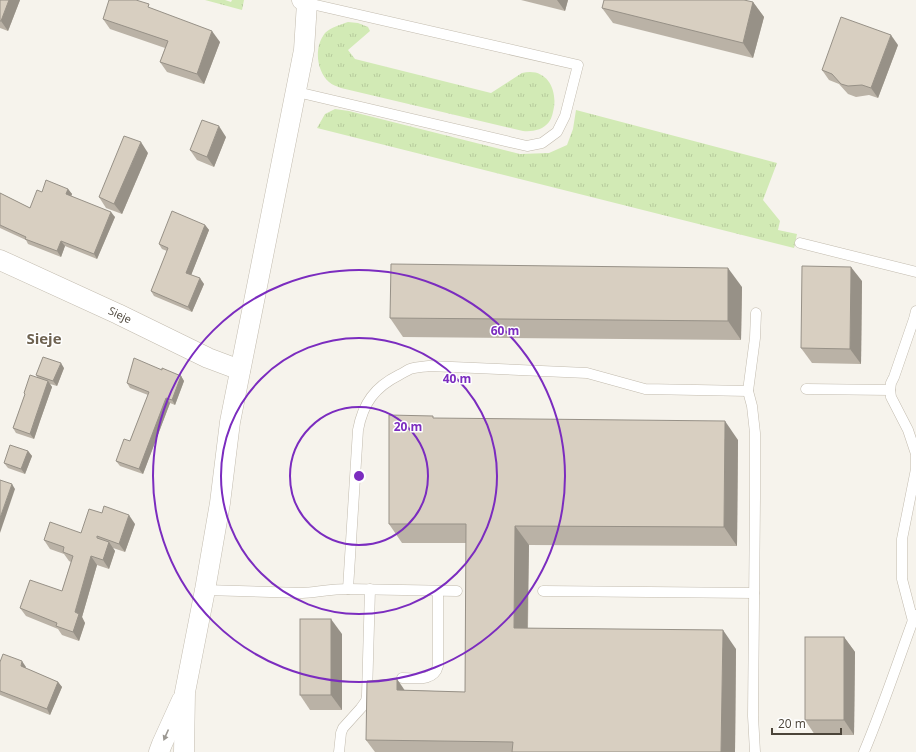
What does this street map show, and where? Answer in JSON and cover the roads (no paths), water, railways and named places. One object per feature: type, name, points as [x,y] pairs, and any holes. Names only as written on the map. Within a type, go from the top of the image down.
[{"type":"street","points":[[184,752],[185,692],[220,504],[230,422],[304,50],[305,1]]},
{"type":"street","name":"Sieje","points":[[0,260],[118,314],[208,358],[240,370]]},
{"type":"street","points":[[159,752],[185,692]]},
{"type":"lane","points":[[296,92],[527,146],[542,143],[557,132],[565,116],[578,65],[305,1]]},
{"type":"lane","points":[[800,244],[916,272]]},
{"type":"lane","points":[[864,752],[878,718],[914,616],[902,579],[902,539],[916,469],[916,454],[908,430],[891,396],[890,390],[891,383],[916,311]]},
{"type":"lane","points":[[755,752],[753,716],[755,433],[752,406],[748,391],[755,338],[756,313]]},
{"type":"lane","points":[[348,589],[360,417],[367,402],[378,388],[410,369],[429,366],[587,373],[645,389],[748,391]]},
{"type":"lane","points":[[806,389],[890,390]]},
{"type":"lane","points":[[205,590],[302,593],[333,589],[457,591]]},
{"type":"lane","points":[[340,752],[340,739],[343,728],[366,701],[370,589]]},
{"type":"lane","points":[[402,678],[427,678],[437,671],[438,591]]},
{"type":"lane","points":[[543,591],[754,593]]},
{"type":"district","name":"Sieje","points":[[44,339]]}]
